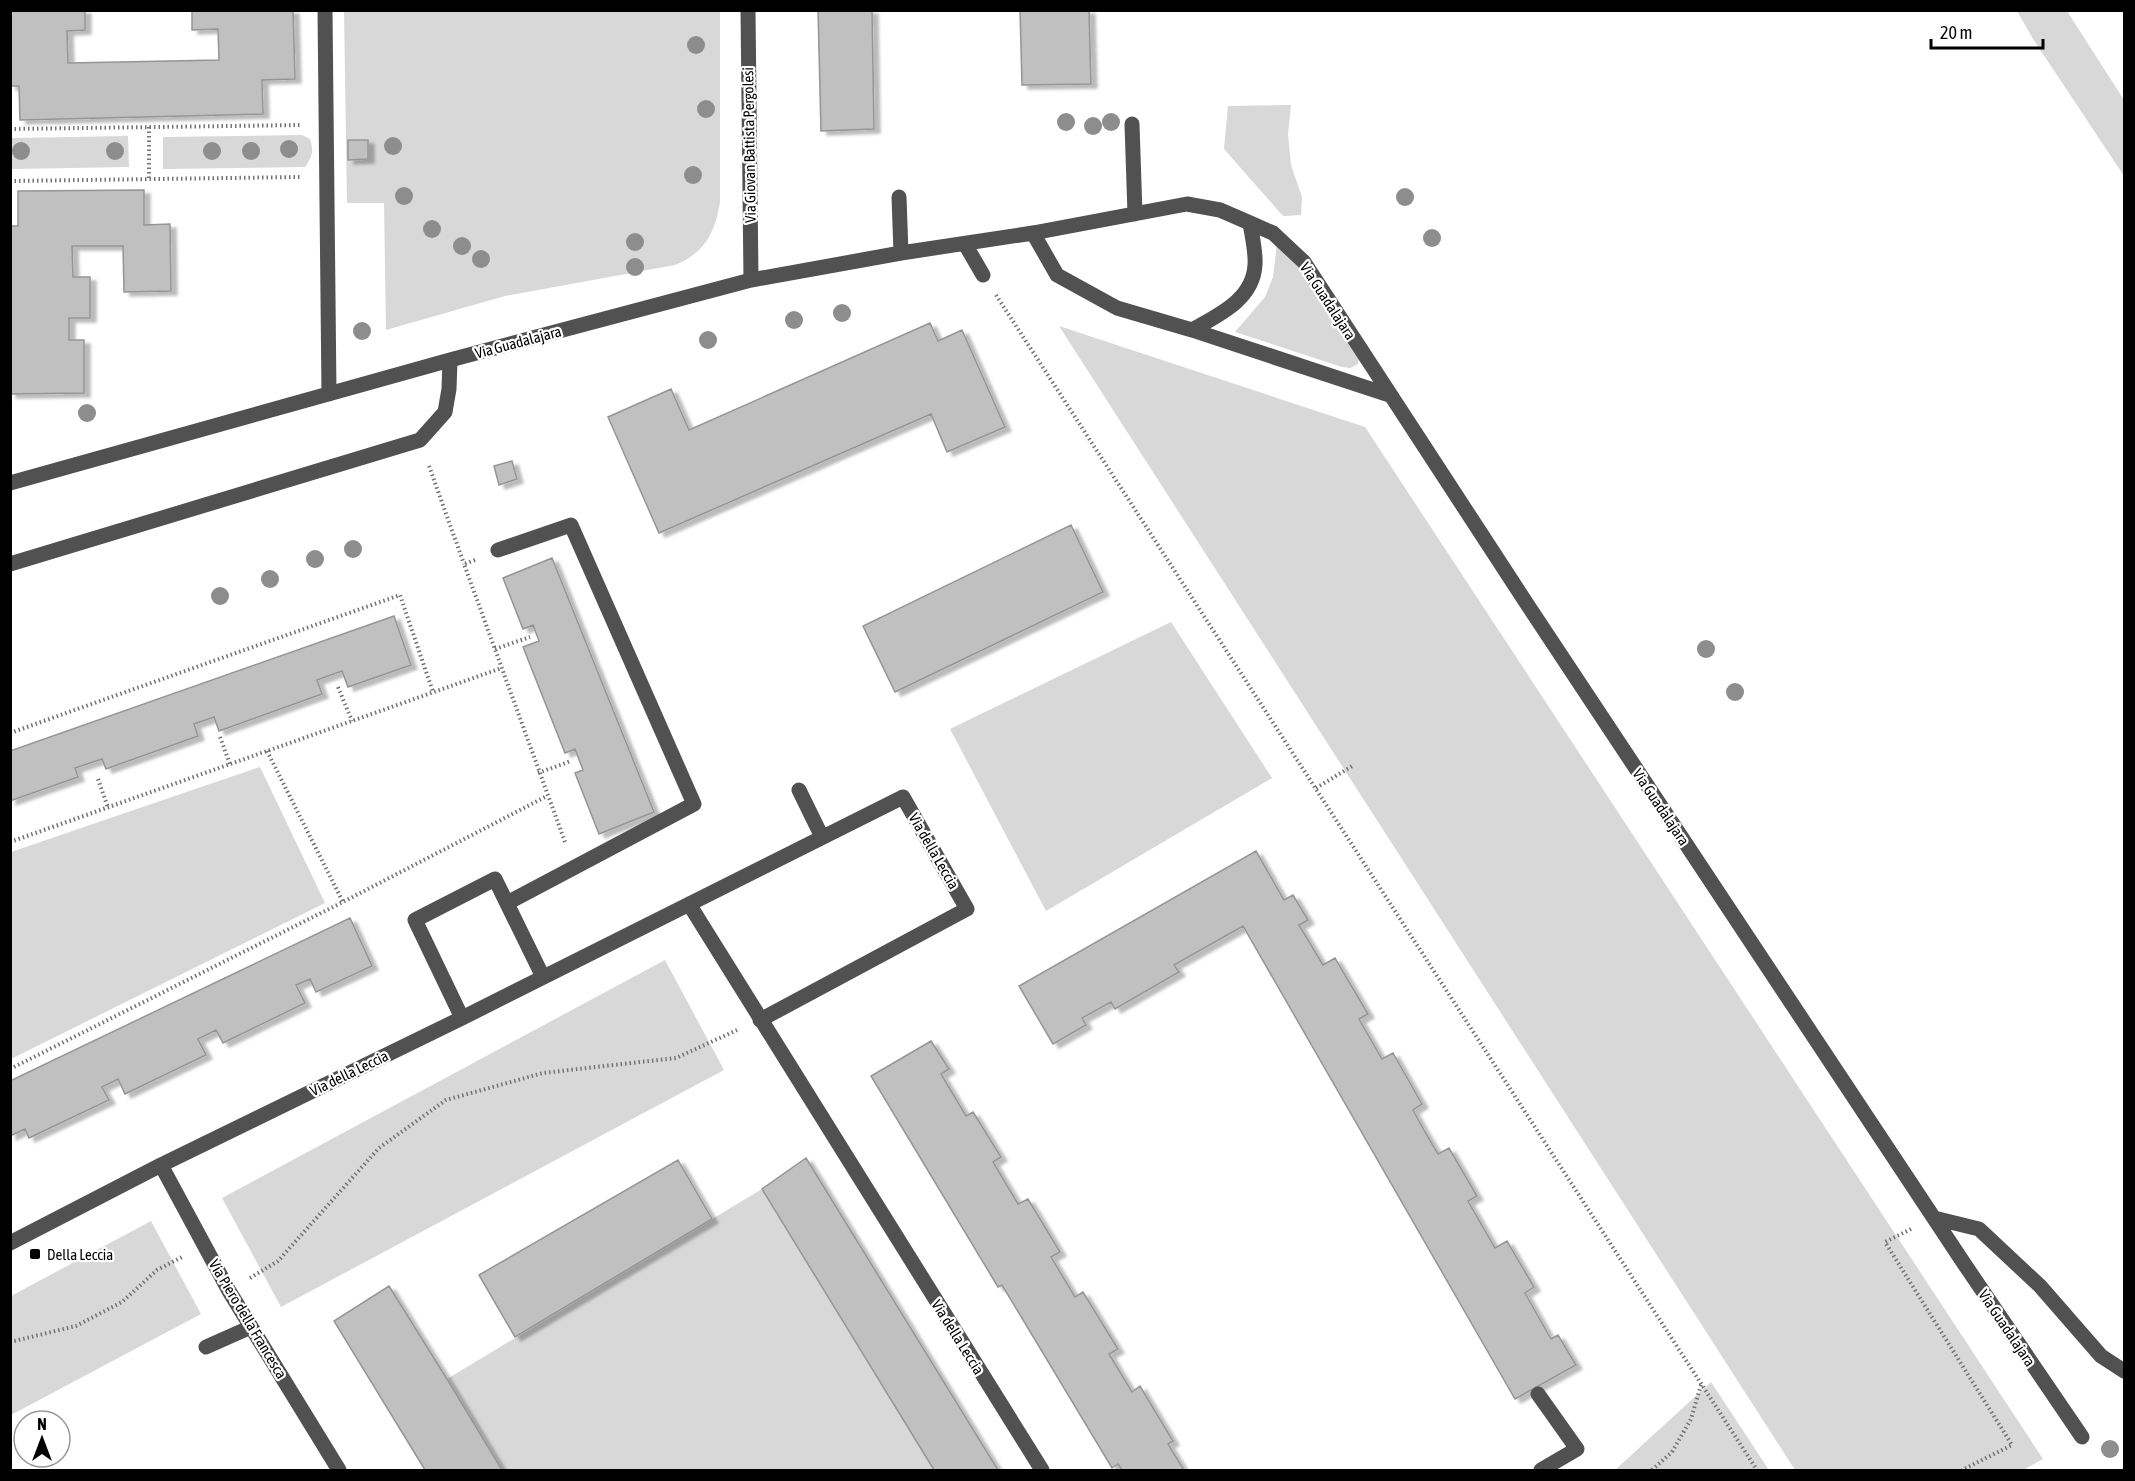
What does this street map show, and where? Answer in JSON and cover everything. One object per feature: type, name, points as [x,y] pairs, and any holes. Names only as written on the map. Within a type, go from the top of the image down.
[{"type":"street","points":[[325,10],[328,394]]},
{"type":"street","name":"Via Giovan Battista Pergolesi","points":[[748,10],[751,280]]},
{"type":"street","points":[[1132,124],[1135,214]]},
{"type":"street","points":[[899,197],[901,253]]},
{"type":"street","name":"Via Guadalajara","points":[[10,483],[450,360],[751,280],[901,253],[1033,233],[1187,204],[1220,210],[1274,233],[1304,262],[1389,395],[1934,1218],[2082,1437]]},
{"type":"street","points":[[1192,330],[1236,303],[1249,287],[1255,266],[1250,223]]},
{"type":"street","points":[[1033,233],[1057,276],[1117,308],[1192,330],[1389,395]]},
{"type":"street","points":[[965,244],[983,275]]},
{"type":"street","points":[[10,564],[420,440],[445,412],[450,360]]},
{"type":"street","points":[[498,550],[572,525],[694,804],[507,903]]},
{"type":"street","points":[[799,790],[822,837]]},
{"type":"street","name":"Via della Leccia","points":[[10,1243],[161,1165],[462,1018],[903,797],[967,909],[760,1020]]},
{"type":"street","points":[[462,1018],[415,920],[495,879],[543,977]]},
{"type":"street","name":"Via della Leccia","points":[[689,904],[1042,1470]]},
{"type":"street","name":"Via Piero della Francesca","points":[[161,1165],[229,1291],[339,1470]]},
{"type":"street","points":[[1934,1218],[1979,1229],[2040,1286],[2101,1356],[2124,1371]]},
{"type":"street","points":[[206,1347],[251,1327]]},
{"type":"street","points":[[1538,1394],[1577,1449],[1541,1470]]},
{"type":"path","points":[[10,129],[326,124]]},
{"type":"path","points":[[149,127],[149,179]]},
{"type":"path","points":[[10,181],[327,177]]},
{"type":"path","points":[[983,275],[1757,1470]]},
{"type":"path","points":[[420,440],[538,773],[575,867]]},
{"type":"path","points":[[464,564],[498,550]]},
{"type":"path","points":[[10,733],[400,595],[434,692]]},
{"type":"path","points":[[495,648],[530,637]]},
{"type":"path","points":[[10,842],[502,668]]},
{"type":"path","points":[[338,687],[352,721]]},
{"type":"path","points":[[220,737],[230,764]]},
{"type":"path","points":[[267,751],[343,902]]},
{"type":"path","points":[[538,773],[571,761]]},
{"type":"path","points":[[1316,788],[1354,765]]},
{"type":"path","points":[[98,779],[108,808]]},
{"type":"path","points":[[10,1068],[343,902],[547,796]]},
{"type":"path","points":[[262,1270],[278,1262],[379,1148],[446,1100],[543,1073],[676,1058],[710,1043]]},
{"type":"path","points":[[1934,1218],[1886,1242],[2012,1446],[1962,1470]]},
{"type":"path","points":[[10,1342],[76,1326],[122,1302],[157,1270],[172,1262]]},
{"type":"path","points":[[1652,1470],[1672,1452],[1691,1419],[1701,1384]]},
{"type":"shaded area","points":[[344,11],[720,11],[720,202],[715,223],[707,240],[694,254],[675,265],[505,296],[386,330],[384,203],[347,203]]},
{"type":"shaded area","points":[[2017,11],[2067,11],[2124,100],[2124,176],[2033,39]]},
{"type":"shaded area","points":[[1291,105],[1288,134],[1291,165],[1302,197],[1301,215],[1283,216],[1224,149],[1228,106]]},
{"type":"shaded area","points":[[302,135],[310,139],[312,147],[311,157],[305,167],[163,169],[163,137]]},
{"type":"shaded area","points":[[128,136],[129,167],[11,169],[11,138]]},
{"type":"shaded area","points":[[1277,244],[1296,260],[1359,359],[1358,364],[1350,368],[1342,367],[1235,332],[1265,297],[1273,277]]},
{"type":"shaded area","points":[[1059,326],[1365,427],[2043,1459],[2023,1470],[1795,1470]]},
{"type":"shaded area","points":[[1171,622],[1272,778],[1046,911],[950,729]]},
{"type":"shaded area","points":[[260,767],[325,903],[11,1059],[11,852]]},
{"type":"shaded area","points":[[665,960],[724,1070],[281,1307],[222,1198]]},
{"type":"shaded area","points":[[762,1189],[934,1470],[502,1470],[447,1379]]},
{"type":"shaded area","points":[[151,1221],[201,1314],[22,1409],[12,1409],[11,1415],[11,1296]]},
{"type":"shaded area","points":[[1711,1382],[1769,1470],[1615,1470]]},
{"type":"building","points":[[10,10],[85,10],[85,30],[67,31],[68,63],[219,60],[218,29],[192,30],[192,10],[293,10],[295,79],[262,80],[263,114],[20,120],[19,86],[10,86]]},
{"type":"building","points":[[818,10],[872,10],[874,129],[821,131]]},
{"type":"building","points":[[1020,10],[1089,10],[1091,84],[1022,85]]},
{"type":"building","points":[[348,140],[368,140],[368,159],[348,160]]},
{"type":"building","points":[[144,190],[144,225],[170,224],[171,291],[124,292],[123,246],[72,246],[73,277],[90,277],[90,318],[69,318],[69,340],[84,340],[84,393],[10,394],[10,226],[18,226],[18,191]]},
{"type":"building","points":[[930,323],[938,341],[962,330],[1005,427],[947,452],[931,414],[659,533],[608,417],[671,389],[689,430]]},
{"type":"building","points":[[512,461],[517,479],[499,485],[494,466]]},
{"type":"building","points":[[1071,525],[1103,592],[895,692],[863,626]]},
{"type":"building","points":[[552,558],[654,812],[599,834],[575,773],[583,770],[575,749],[565,753],[523,647],[539,641],[533,625],[523,629],[503,578]]},
{"type":"building","points":[[394,616],[411,665],[348,687],[342,671],[317,680],[322,694],[219,731],[214,717],[194,724],[198,736],[106,769],[102,759],[75,768],[78,777],[10,801],[10,751]]},
{"type":"building","points":[[1256,851],[1284,900],[1293,895],[1308,920],[1299,925],[1323,965],[1335,958],[1368,1014],[1359,1019],[1382,1059],[1393,1053],[1422,1104],[1413,1110],[1438,1154],[1449,1148],[1477,1196],[1468,1201],[1495,1248],[1507,1241],[1534,1287],[1525,1293],[1551,1339],[1558,1335],[1576,1365],[1515,1399],[1243,926],[1174,965],[1179,972],[1115,1009],[1111,1002],[1082,1018],[1086,1025],[1053,1044],[1019,986]]},
{"type":"building","points":[[350,918],[372,966],[316,992],[310,979],[296,985],[305,1003],[223,1043],[216,1030],[198,1039],[206,1055],[125,1094],[118,1079],[102,1087],[109,1100],[29,1138],[25,1129],[10,1136],[10,1081]]},
{"type":"building","points":[[931,1041],[949,1069],[941,1074],[966,1116],[973,1112],[1001,1157],[993,1162],[1018,1204],[1028,1199],[1060,1252],[1051,1257],[1075,1297],[1083,1292],[1118,1349],[1109,1354],[1132,1392],[1140,1386],[1173,1441],[1168,1444],[1184,1470],[1122,1470],[1118,1464],[1112,1468],[1002,1285],[998,1287],[871,1076]]},
{"type":"building","points":[[806,1158],[998,1470],[934,1470],[762,1189]]},
{"type":"building","points":[[678,1160],[712,1219],[515,1337],[479,1275]]},
{"type":"building","points":[[389,1286],[502,1470],[425,1470],[334,1321]]},
{"type":"place","name":"Della Leccia","points":[[35,1254]]}]
